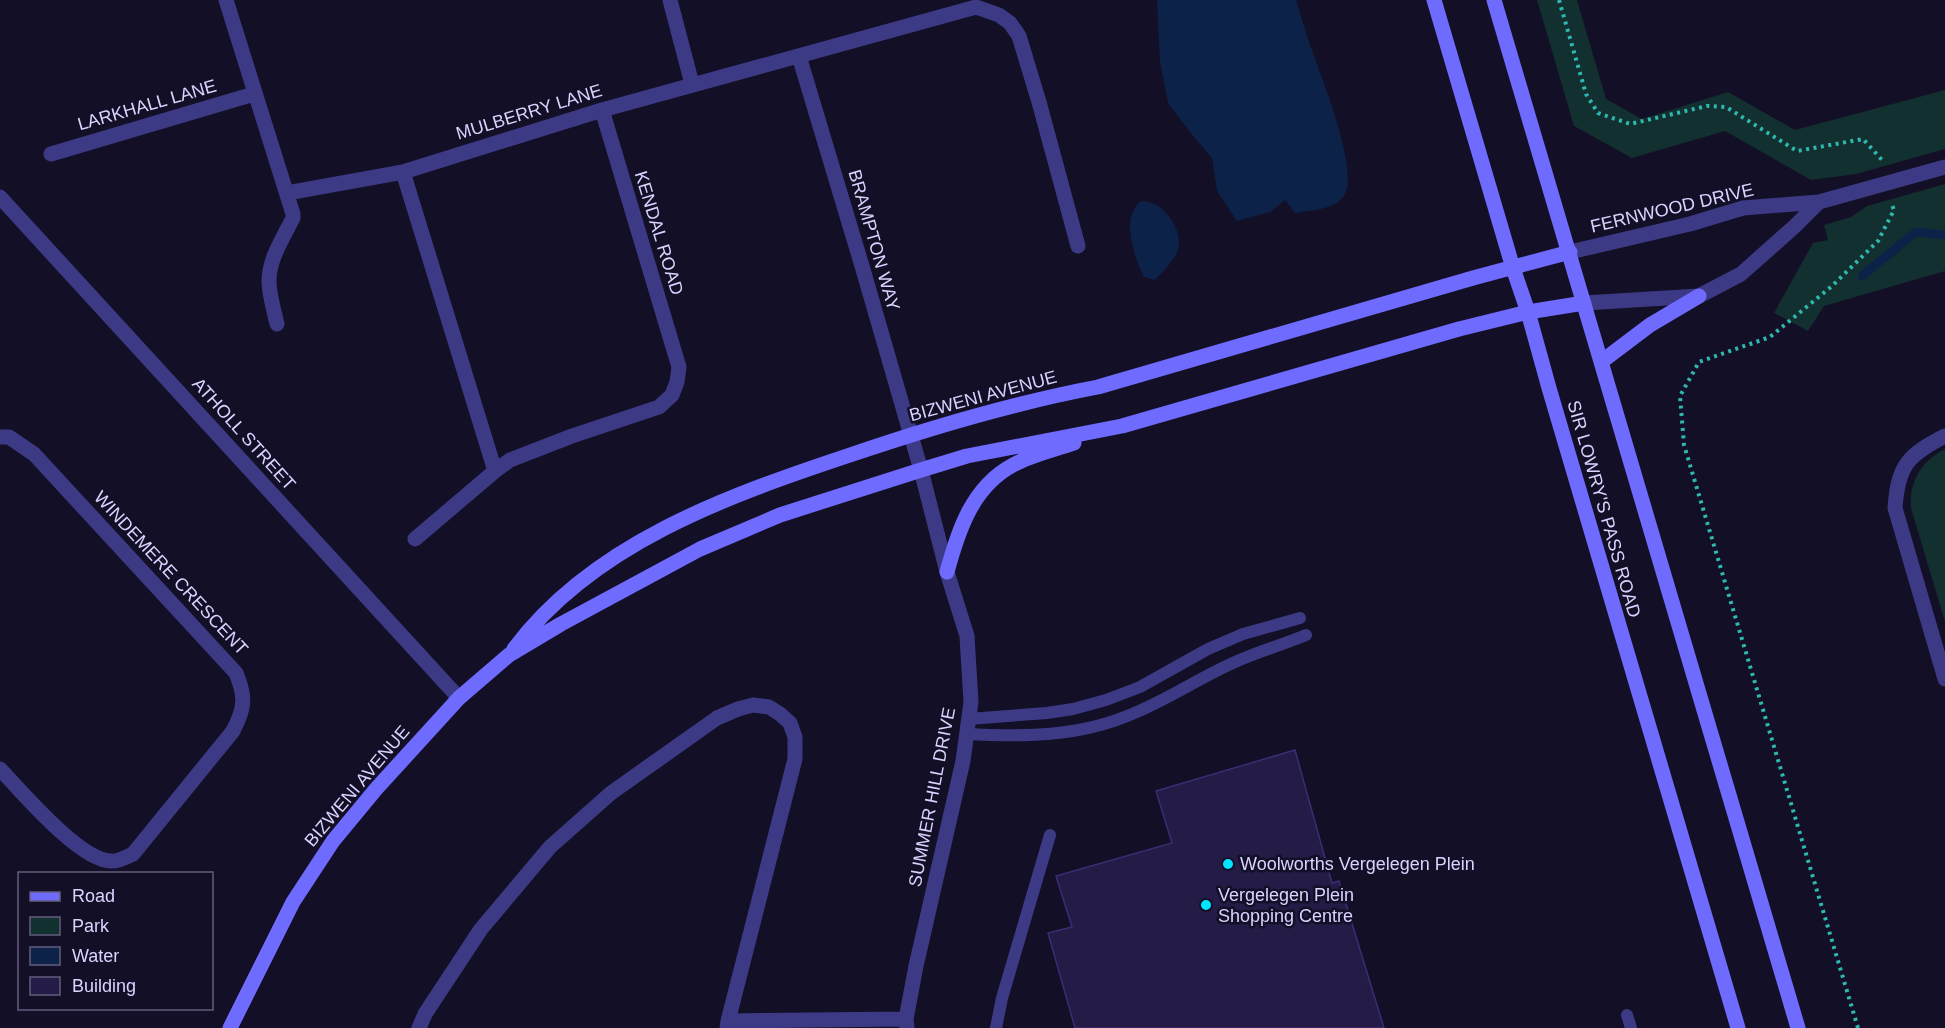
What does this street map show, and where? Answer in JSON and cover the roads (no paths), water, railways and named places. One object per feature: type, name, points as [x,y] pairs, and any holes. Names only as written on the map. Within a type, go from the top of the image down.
[{"type":"street","points":[[226,0],[293,218],[274,256],[270,274],[269,284],[277,324]]},
{"type":"street","points":[[670,0],[692,84]]},
{"type":"street","name":"SIR LOWRY'S PASS ROAD","points":[[1434,0],[1738,1028]]},
{"type":"street","points":[[1494,0],[1798,1028]]},
{"type":"street","name":"MULBERRY LANE","points":[[287,194],[403,172],[692,84],[976,7],[999,15],[1010,23],[1019,36],[1078,246]]},
{"type":"street","name":"BRAMPTON WAY","points":[[799,56],[921,470]]},
{"type":"street","name":"LARKHALL LANE","points":[[51,154],[254,94]]},
{"type":"street","name":"KENDAL ROAD","points":[[495,471],[510,460],[658,407],[672,395],[677,382],[679,367],[602,110]]},
{"type":"street","name":"FERNWOOD DRIVE","points":[[1570,252],[1690,224],[1743,208],[1819,202],[1945,167]]},
{"type":"street","points":[[403,172],[495,471],[415,539]]},
{"type":"street","name":"ATHOLL STREET","points":[[0,197],[459,698]]},
{"type":"street","name":"FERNWOOD DRIVE","points":[[1584,303],[1699,296],[1741,274],[1819,202]]},
{"type":"street","name":"BIZWENI AVENUE","points":[[509,655],[531,626],[564,593],[624,552],[691,515],[763,485],[910,435],[1054,396],[1098,387],[1570,252]]},
{"type":"street","points":[[1601,362],[1650,325],[1699,296]]},
{"type":"street","name":"BIZWENI AVENUE","points":[[230,1028],[293,902],[333,841],[375,789],[459,698],[509,655],[561,624],[700,549],[780,516],[967,456],[1122,426],[1459,328],[1528,312],[1584,303]]},
{"type":"street","points":[[947,573],[956,537],[980,492],[995,477],[1014,464],[1122,426]]},
{"type":"street","points":[[1945,436],[1924,446],[1912,456],[1903,470],[1897,487],[1895,508],[1945,679]]},
{"type":"street","name":"WINDEMERE CRESCENT","points":[[0,437],[9,437],[34,454],[236,673],[244,700],[241,717],[234,731],[133,855],[112,862],[94,857],[74,843],[0,769]]},
{"type":"street","name":"SUMMER HILL DRIVE","points":[[907,1023],[916,966],[963,761],[970,702],[967,636],[947,573],[921,470]]},
{"type":"street","points":[[419,1028],[425,1014],[481,928],[550,847],[610,793],[717,718],[753,705],[769,707],[790,723],[795,737],[795,759],[728,1024],[907,1023]]},
{"type":"lane","points":[[968,718],[1047,713],[1106,700],[1140,687],[1208,649],[1244,634],[1300,618]]},
{"type":"lane","points":[[966,734],[1033,736],[1090,728],[1131,715],[1235,662],[1306,635]]},
{"type":"lane","points":[[996,1028],[1002,998],[1050,835]]},
{"type":"lane","points":[[1627,1015],[1631,1028]]},
{"type":"water","points":[[1157,0],[1296,0],[1336,118],[1347,163],[1348,181],[1345,194],[1341,199],[1323,208],[1295,213],[1285,200],[1270,212],[1237,221],[1217,191],[1212,158],[1168,103],[1160,62]]},
{"type":"water","points":[[1141,201],[1155,204],[1165,212],[1177,230],[1178,249],[1174,258],[1155,280],[1144,277],[1136,259],[1131,237],[1131,217]]},
{"type":"waterway","points":[[1862,276],[1916,232],[1945,235]]},
{"type":"place","name":"Woolworths Vergelegen Plein","points":[[1228,864]]},
{"type":"place","name":"Vergelegen Plein Shopping Centre","points":[[1206,905]]}]
